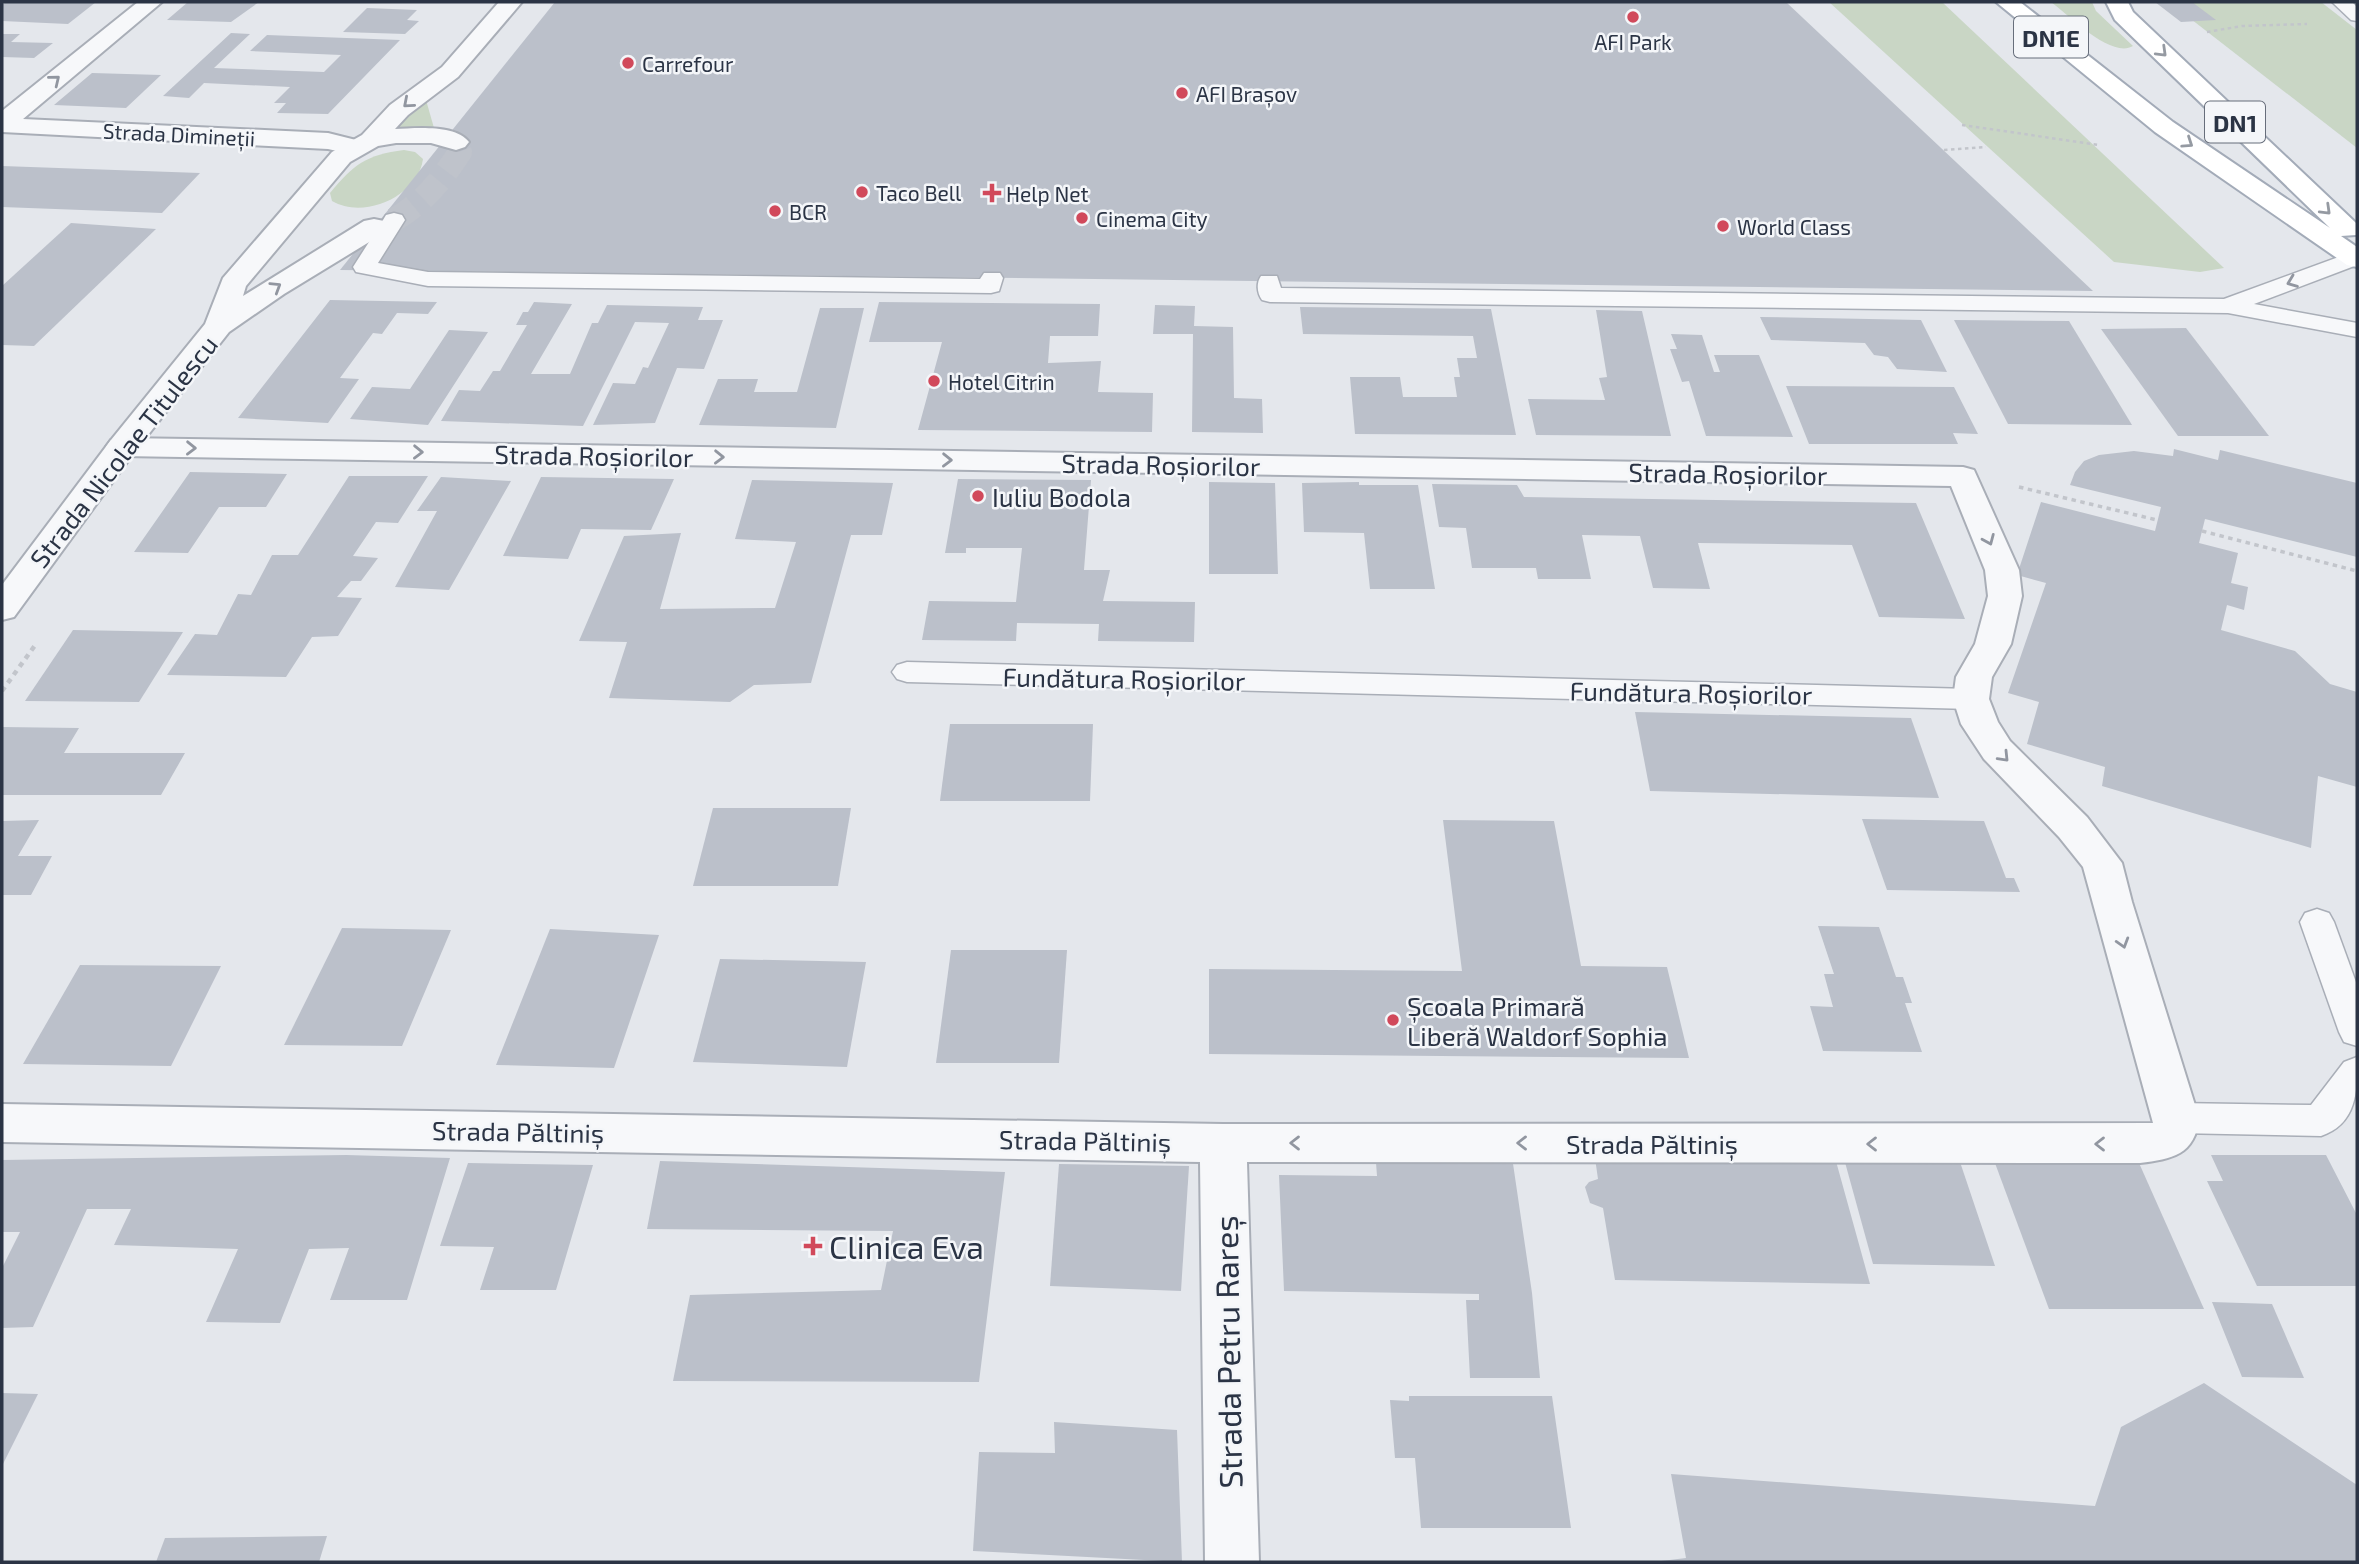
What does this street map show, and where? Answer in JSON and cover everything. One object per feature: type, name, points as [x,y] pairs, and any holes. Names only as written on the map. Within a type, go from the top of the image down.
[{"type":"main road","name":"DN1E","points":[[2007,2],[2095,72]]},
{"type":"main road","name":"DN1","points":[[2117,2],[2123,15],[2357,252]]},
{"type":"main road","name":"DN1","points":[[2095,72],[2164,127],[2357,252]]},
{"type":"street","points":[[2,124],[151,2]]},
{"type":"street","name":"Strada Nicolae Titulescu","points":[[219,326],[233,284],[327,170],[450,72],[511,2]]},
{"type":"street","name":"Strada Nicolae Titulescu","points":[[363,144],[416,135],[447,125],[441,95],[450,72]]},
{"type":"street","name":"Strada Dimineții","points":[[2,124],[363,144]]},
{"type":"street","points":[[303,200],[301,214],[322,226],[384,223]]},
{"type":"street","name":"Strada Nicolae Titulescu","points":[[2,609],[122,447],[219,326],[274,288],[384,223]]},
{"type":"street","name":"Strada Roșiorilor","points":[[122,447],[1962,477]]},
{"type":"street","points":[[1962,477],[2002,570],[2005,596],[1993,644],[1974,677],[1970,699],[1980,724],[1997,750],[2074,827],[2102,863],[2172,1129]]},
{"type":"street","name":"Strada Păltiniș","points":[[2,1123],[1223,1143],[2140,1144],[2172,1129]]},
{"type":"street","name":"Strada Petru Rareș","points":[[1223,1143],[1232,1562]]},
{"type":"lane","points":[[2341,2],[2357,16]]},
{"type":"lane","points":[[384,223],[364,267],[442,279],[991,286],[992,278]]},
{"type":"lane","points":[[2228,306],[2357,252]]},
{"type":"lane","points":[[1269,281],[1270,295],[2228,306],[2357,330]]},
{"type":"lane","name":"Fundătura Roșiorilor","points":[[907,672],[1970,699]]},
{"type":"lane","points":[[2317,922],[2357,1032]]},
{"type":"lane","points":[[2172,1129],[2321,1121],[2357,1072]]},
{"type":"path","points":[[2207,32],[2242,26],[2307,24]]},
{"type":"path","points":[[1962,125],[2099,145]]},
{"type":"path","points":[[1944,150],[1986,147]]},
{"type":"path","points":[[1962,477],[2027,488],[2157,520]]},
{"type":"path","points":[[2202,531],[2357,571]]},
{"type":"green space","points":[[1829,2],[1942,2],[2224,268],[2200,272],[2114,262]]},
{"type":"green space","points":[[2051,2],[2092,2],[2096,11],[2133,46],[2124,48],[2102,41]]},
{"type":"green space","points":[[2169,2],[2321,2],[2357,30],[2357,148]]},
{"type":"green space","points":[[426,100],[434,128],[394,127],[420,101]]},
{"type":"green space","points":[[404,150],[415,152],[423,159],[419,172],[400,194],[374,206],[359,208],[332,201],[330,193],[362,162]]},
{"type":"building","points":[[6,2],[96,2],[68,24],[2,21],[2,5]]},
{"type":"building","points":[[188,2],[259,2],[231,22],[167,20]]},
{"type":"building","name":"AFI Brașov","points":[[555,2],[1786,2],[2093,291],[340,270]]},
{"type":"building","points":[[2155,2],[2192,2],[2216,20],[2181,22]]},
{"type":"building","points":[[367,8],[417,10],[407,20],[419,21],[405,34],[343,32]]},
{"type":"building","points":[[231,33],[250,34],[214,68],[324,72],[341,55],[250,51],[267,35],[400,40],[328,114],[277,113],[286,103],[274,103],[290,87],[204,83],[189,98],[163,96]]},
{"type":"building","points":[[2,34],[20,34],[11,42],[53,43],[34,58],[2,57]]},
{"type":"building","points":[[92,73],[161,75],[126,108],[54,105]]},
{"type":"building","points":[[2,166],[200,173],[162,213],[2,207]]},
{"type":"building","points":[[71,223],[156,229],[34,346],[2,345],[2,286]]},
{"type":"building","points":[[330,300],[437,302],[428,314],[397,313],[382,334],[373,333],[340,378],[359,379],[328,423],[238,418]]},
{"type":"building","points":[[534,302],[572,304],[531,374],[570,374],[592,323],[598,323],[607,305],[703,307],[698,320],[723,320],[704,369],[677,368],[655,423],[593,425],[613,383],[635,384],[643,367],[648,368],[669,323],[635,322],[583,426],[441,421],[459,390],[480,391],[493,371],[500,371],[527,325],[516,325],[523,312],[528,312]]},
{"type":"building","points":[[879,302],[1100,304],[1098,336],[1050,336],[1048,363],[1101,361],[1098,392],[1153,393],[1152,432],[918,430],[942,342],[869,342]]},
{"type":"building","points":[[1155,305],[1195,306],[1194,326],[1233,327],[1234,398],[1262,399],[1263,433],[1192,432],[1193,334],[1153,334]]},
{"type":"building","points":[[1300,307],[1491,309],[1516,435],[1355,434],[1350,377],[1400,377],[1403,397],[1457,397],[1454,377],[1460,377],[1457,358],[1477,358],[1473,336],[1303,334]]},
{"type":"building","points":[[820,308],[864,308],[836,428],[699,425],[718,379],[758,379],[754,392],[797,392]]},
{"type":"building","points":[[1596,310],[1642,311],[1671,436],[1536,435],[1528,399],[1605,400],[1599,378],[1607,377]]},
{"type":"building","points":[[1760,317],[1921,320],[1947,372],[1897,369],[1888,357],[1874,355],[1865,343],[1771,340]]},
{"type":"building","points":[[1954,320],[2069,321],[2132,425],[2008,424]]},
{"type":"building","points":[[2186,328],[2269,436],[2178,436],[2101,329]]},
{"type":"building","points":[[449,330],[488,332],[428,425],[350,419],[372,387],[410,389]]},
{"type":"building","points":[[1671,334],[1702,335],[1714,372],[1720,372],[1714,355],[1759,355],[1793,437],[1706,436],[1689,381],[1682,382],[1670,349],[1677,349]]},
{"type":"building","points":[[1786,386],[1954,387],[1978,434],[1953,433],[1958,444],[1809,444]]},
{"type":"building","points":[[2174,449],[2218,460],[2220,450],[2357,483],[2357,557],[2205,519],[2199,543],[2238,553],[2231,583],[2248,587],[2244,610],[2227,605],[2221,630],[2295,651],[2330,684],[2357,692],[2357,787],[2318,776],[2311,848],[2102,786],[2105,767],[2027,744],[2039,702],[2008,693],[2046,583],[2017,575],[2041,502],[2155,531],[2161,507],[2070,485],[2075,472],[2084,461],[2099,455],[2134,451],[2173,456]]},
{"type":"building","points":[[190,472],[287,474],[266,507],[219,507],[188,553],[134,552]]},
{"type":"building","points":[[349,476],[428,476],[398,523],[376,522],[353,556],[378,558],[361,581],[351,581],[337,597],[362,598],[338,636],[312,637],[286,677],[167,675],[195,634],[217,635],[238,594],[251,595],[272,555],[298,555]]},
{"type":"building","points":[[441,477],[511,481],[449,590],[395,587],[437,511],[417,511]]},
{"type":"building","points":[[541,477],[674,479],[651,530],[581,529],[568,559],[503,556]]},
{"type":"building","points":[[958,479],[1091,480],[1084,570],[1110,570],[1103,601],[1195,602],[1194,642],[1098,641],[1099,624],[1017,623],[1016,641],[922,640],[929,601],[1016,602],[1022,548],[966,548],[966,553],[945,553]]},
{"type":"building","points":[[752,480],[893,483],[882,535],[851,535],[811,683],[754,685],[730,702],[609,698],[627,642],[579,641],[624,536],[681,533],[660,609],[775,608],[796,542],[735,539]]},
{"type":"building","points":[[1209,482],[1275,483],[1278,574],[1209,574]]},
{"type":"building","points":[[1359,482],[1359,485],[1418,485],[1435,589],[1370,589],[1364,533],[1304,532],[1302,483]]},
{"type":"building","points":[[1432,484],[1517,485],[1524,497],[1916,503],[1965,619],[1879,617],[1852,545],[1698,543],[1710,589],[1653,588],[1640,536],[1582,535],[1591,579],[1538,579],[1536,568],[1472,568],[1466,528],[1439,527]]},
{"type":"building","points":[[73,630],[183,632],[139,702],[25,701]]},
{"type":"building","points":[[1635,712],[1911,718],[1939,798],[1650,791]]},
{"type":"building","points":[[950,724],[1093,724],[1090,801],[940,801]]},
{"type":"building","points":[[2,727],[79,728],[64,753],[185,753],[161,795],[2,795]]},
{"type":"building","points":[[713,808],[851,808],[838,886],[693,886]]},
{"type":"building","points":[[1862,819],[1984,821],[2006,878],[2014,878],[2020,892],[1887,890]]},
{"type":"building","points":[[39,820],[18,856],[52,856],[31,895],[2,895],[2,821]]},
{"type":"building","points":[[1443,820],[1554,821],[1581,966],[1667,967],[1689,1058],[1209,1054],[1209,969],[1462,971]]},
{"type":"building","points":[[1818,926],[1879,927],[1896,977],[1903,977],[1912,1003],[1905,1003],[1922,1052],[1823,1051],[1810,1006],[1833,1007],[1824,974],[1834,974]]},
{"type":"building","points":[[342,928],[451,930],[402,1046],[284,1045]]},
{"type":"building","points":[[550,929],[659,935],[614,1068],[496,1065]]},
{"type":"building","points":[[951,950],[1067,950],[1059,1063],[936,1063]]},
{"type":"building","points":[[720,959],[866,962],[847,1067],[693,1062]]},
{"type":"building","points":[[80,965],[221,966],[171,1066],[23,1064]]},
{"type":"building","points":[[1375,1149],[1511,1150],[1532,1293],[1540,1378],[1470,1378],[1466,1300],[1479,1300],[1479,1294],[1284,1291],[1279,1175],[1377,1176]]},
{"type":"building","points":[[1594,1151],[1834,1154],[1870,1284],[1615,1280],[1603,1208],[1590,1203],[1585,1187],[1589,1182],[1598,1179]]},
{"type":"building","points":[[2135,1154],[2204,1309],[2049,1309],[1992,1155]]},
{"type":"building","points":[[346,1155],[450,1158],[407,1300],[330,1300],[349,1248],[309,1249],[280,1323],[206,1322],[238,1249],[114,1245],[131,1209],[87,1209],[33,1327],[2,1328],[2,1268],[20,1232],[2,1232],[2,1160]]},
{"type":"building","points":[[1843,1155],[1958,1156],[1995,1266],[1873,1264]]},
{"type":"building","points":[[2211,1155],[2326,1155],[2357,1215],[2357,1286],[2257,1286],[2207,1181],[2223,1181]]},
{"type":"building","points":[[660,1161],[1005,1172],[979,1382],[673,1381],[690,1295],[881,1290],[893,1231],[647,1229]]},
{"type":"building","points":[[468,1163],[593,1165],[556,1290],[480,1290],[494,1247],[440,1246]]},
{"type":"building","points":[[1059,1164],[1189,1166],[1181,1291],[1050,1286]]},
{"type":"building","points":[[2212,1302],[2272,1304],[2304,1378],[2242,1377]]},
{"type":"building","points":[[2204,1383],[2357,1485],[2357,1562],[1653,1562],[1686,1558],[1671,1474],[2095,1506],[2121,1427]]},
{"type":"building","points":[[2,1393],[38,1394],[2,1466]]},
{"type":"building","points":[[1409,1396],[1552,1396],[1571,1528],[1421,1528],[1415,1458],[1395,1458],[1390,1400],[1409,1401]]},
{"type":"building","points":[[1054,1422],[1177,1430],[1182,1562],[973,1551],[979,1452],[1055,1453]]},
{"type":"building","points":[[327,1536],[319,1562],[156,1562],[165,1538]]},
{"type":"tunnel","points":[[394,220],[414,206],[439,181],[460,152],[456,142]]},
{"type":"place","name":"AFI Park","points":[[1633,17]]},
{"type":"place","name":"Carrefour","points":[[628,63]]},
{"type":"place","name":"AFI Brașov","points":[[1182,93]]},
{"type":"place","name":"Taco Bell","points":[[862,192]]},
{"type":"place","name":"Help Net","points":[[992,193]]},
{"type":"place","name":"BCR","points":[[775,211]]},
{"type":"place","name":"Cinema City","points":[[1082,218]]},
{"type":"place","name":"World Class","points":[[1723,226]]},
{"type":"place","name":"Hotel Citrin","points":[[934,381]]},
{"type":"place","name":"Iuliu Bodola","points":[[978,496]]},
{"type":"place","name":"Școala Primară Liberă Waldorf Sophia","points":[[1393,1020]]},
{"type":"place","name":"Clinica Eva","points":[[813,1246]]}]
